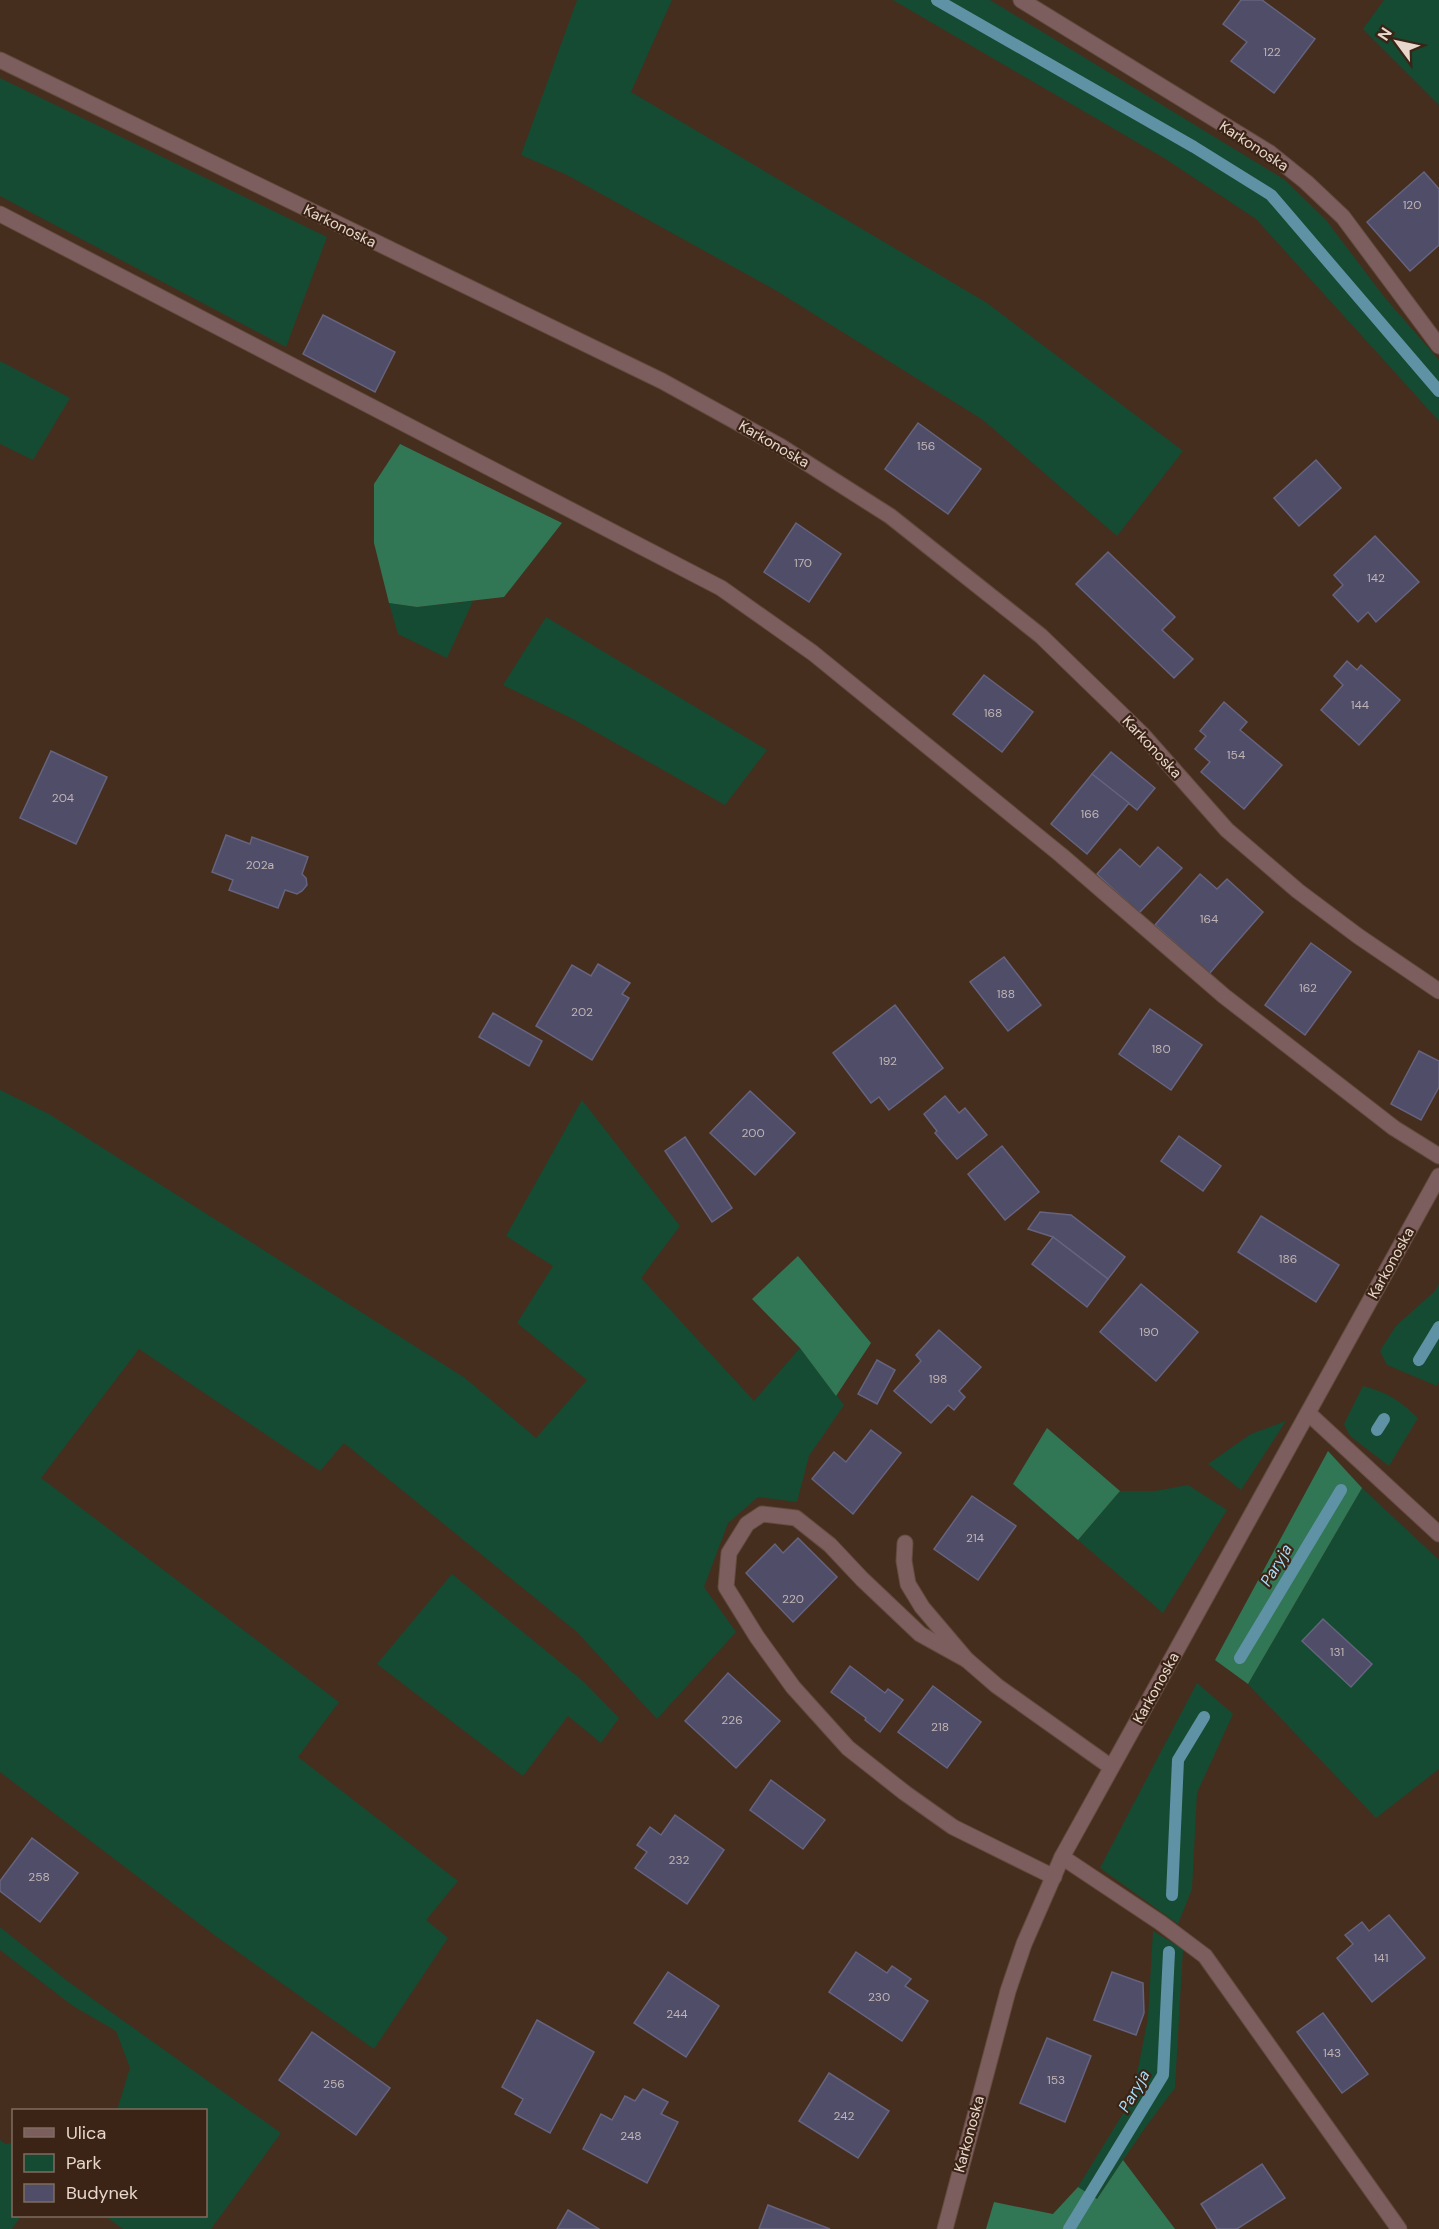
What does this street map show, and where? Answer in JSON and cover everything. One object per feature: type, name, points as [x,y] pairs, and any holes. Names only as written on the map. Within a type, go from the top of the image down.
[{"type":"street","name":"Karkonoska","points":[[1021,0],[1270,153],[1306,182],[1343,217],[1439,345]]},
{"type":"street","name":"Karkonoska","points":[[0,60],[662,381],[780,446],[880,510],[1041,636],[1142,734],[1227,830],[1298,891],[1358,936],[1439,991]]},
{"type":"street","points":[[0,214],[721,588],[813,653],[1061,855],[1224,996],[1394,1128],[1439,1156]]},
{"type":"street","name":"Karkonoska","points":[[945,2229],[1008,1991],[1024,1944],[1062,1857],[1439,1176]]},
{"type":"street","points":[[1308,1413],[1439,1534]]},
{"type":"street","points":[[968,1660],[920,1634],[862,1580],[830,1545],[796,1518],[762,1514],[747,1524],[729,1553],[726,1587],[750,1627],[793,1687],[848,1748],[904,1793],[953,1827],[1054,1877]]},
{"type":"street","points":[[905,1543],[904,1561],[908,1584],[922,1607],[968,1660],[997,1686],[1111,1767]]},
{"type":"street","points":[[1062,1857],[1161,1923],[1205,1956],[1399,2229]]},
{"type":"green space","points":[[577,0],[672,0],[631,92],[987,303],[1183,451],[1117,536],[983,420],[777,291],[567,175],[521,155]]},
{"type":"green space","points":[[893,0],[990,0],[1285,180],[1326,220],[1385,298],[1439,360],[1439,421],[1256,219],[1164,158]]},
{"type":"green space","points":[[1384,0],[1439,0],[1439,105],[1363,29]]},
{"type":"green space","points":[[0,78],[327,237],[286,347],[0,196]]},
{"type":"green space","points":[[0,361],[70,398],[33,460],[0,444]]},
{"type":"green space","points":[[400,444],[562,523],[504,597],[417,607],[389,603],[374,543],[374,484]]},
{"type":"green space","points":[[473,601],[447,658],[398,634],[389,603],[417,607]]},
{"type":"green space","points":[[546,617],[767,750],[725,805],[573,719],[503,685]]},
{"type":"green space","points":[[0,1090],[49,1114],[465,1378],[536,1438],[587,1380],[517,1323],[553,1266],[506,1236],[582,1100],[680,1226],[641,1278],[754,1401],[800,1348],[844,1405],[809,1456],[797,1502],[758,1497],[728,1523],[704,1587],[736,1632],[657,1719],[577,1632],[344,1443],[320,1471],[139,1349],[41,1478],[339,1702],[298,1757],[458,1881],[426,1920],[448,1938],[374,2049],[217,1937],[0,1772]]},
{"type":"green space","points":[[798,1256],[871,1343],[836,1396],[800,1348],[752,1299]]},
{"type":"green space","points":[[1439,1284],[1439,1382],[1437,1386],[1387,1365],[1380,1351],[1396,1326],[1435,1291]]},
{"type":"green space","points":[[1363,1386],[1393,1398],[1418,1418],[1389,1466],[1350,1436],[1344,1424]]},
{"type":"green space","points":[[1286,1421],[1241,1490],[1208,1464],[1251,1434]]},
{"type":"green space","points":[[1047,1428],[1120,1491],[1078,1540],[1013,1484]]},
{"type":"green space","points":[[1328,1451],[1362,1488],[1248,1684],[1215,1660]]},
{"type":"green space","points":[[1188,1485],[1227,1510],[1163,1613],[1078,1540],[1120,1491],[1155,1491]]},
{"type":"green space","points":[[1362,1488],[1439,1560],[1439,1769],[1376,1818],[1248,1684]]},
{"type":"green space","points":[[452,1574],[584,1682],[619,1718],[601,1743],[568,1716],[523,1776],[377,1664]]},
{"type":"green space","points":[[1197,1683],[1233,1714],[1197,1793],[1192,1889],[1178,1924],[1100,1868]]},
{"type":"green space","points":[[0,1927],[66,1980],[281,2133],[211,2229],[123,2229],[106,2217],[207,2217],[207,2109],[117,2109],[130,2068],[116,2031],[73,2006],[0,1950]]},
{"type":"green space","points":[[1153,1931],[1183,1949],[1175,2088],[1096,2200],[1078,2187],[1132,2099],[1148,2018]]},
{"type":"green space","points":[[0,2140],[5,2144],[12,2143],[12,2217],[20,2217],[12,2229],[0,2229]]},
{"type":"green space","points":[[1123,2160],[1175,2229],[986,2229],[994,2202],[1053,2214],[1078,2187],[1097,2199]]},
{"type":"building","points":[[1241,0],[1262,0],[1315,39],[1274,93],[1231,61],[1247,42],[1223,24]]},
{"type":"building","points":[[1424,172],[1439,189],[1439,245],[1410,271],[1367,222]]},
{"type":"building","points":[[323,315],[395,352],[375,392],[303,354]]},
{"type":"building","points":[[918,423],[981,469],[948,514],[885,469]]},
{"type":"building","points":[[1316,460],[1341,488],[1299,526],[1274,498]]},
{"type":"building","points":[[796,523],[841,554],[809,602],[764,572]]},
{"type":"building","points":[[1375,536],[1419,582],[1376,622],[1368,612],[1358,622],[1333,595],[1343,585],[1334,575]]},
{"type":"building","points":[[1108,552],[1175,617],[1162,630],[1193,659],[1174,678],[1076,584]]},
{"type":"building","points":[[1347,661],[1357,670],[1361,665],[1400,700],[1359,745],[1321,710],[1343,685],[1334,676]]},
{"type":"building","points":[[984,675],[1033,712],[1002,752],[953,714]]},
{"type":"building","points":[[1224,702],[1247,722],[1240,730],[1282,765],[1244,809],[1201,772],[1210,762],[1195,749],[1206,736],[1200,731]]},
{"type":"building","points":[[51,751],[107,777],[76,844],[20,818]]},
{"type":"building","points":[[1111,752],[1155,788],[1137,810],[1092,774]]},
{"type":"building","points":[[1092,774],[1129,803],[1087,854],[1051,824]]},
{"type":"building","points":[[226,835],[250,844],[252,837],[308,857],[302,874],[306,878],[307,885],[297,894],[285,890],[278,908],[229,890],[233,880],[212,872]]},
{"type":"building","points":[[1158,847],[1182,868],[1139,913],[1097,874],[1120,849],[1140,867]]},
{"type":"building","points":[[1200,874],[1217,889],[1227,879],[1263,912],[1209,974],[1155,925]]},
{"type":"building","points":[[1311,943],[1351,972],[1305,1035],[1265,1005]]},
{"type":"building","points":[[1004,957],[1041,1005],[1008,1031],[970,982]]},
{"type":"building","points":[[598,964],[630,983],[622,994],[629,998],[592,1060],[536,1026],[572,965],[591,976]]},
{"type":"building","points":[[895,1005],[943,1068],[889,1110],[879,1097],[871,1103],[833,1053]]},
{"type":"building","points":[[1150,1009],[1202,1045],[1171,1090],[1119,1054]]},
{"type":"building","points":[[493,1013],[542,1041],[529,1066],[479,1037]]},
{"type":"building","points":[[1419,1051],[1439,1061],[1439,1087],[1421,1120],[1391,1104]]},
{"type":"building","points":[[750,1091],[795,1133],[755,1175],[710,1133]]},
{"type":"building","points":[[945,1096],[959,1113],[965,1108],[987,1135],[957,1159],[935,1133],[937,1131],[924,1114]]},
{"type":"building","points":[[1179,1136],[1221,1166],[1203,1191],[1161,1161]]},
{"type":"building","points":[[685,1137],[732,1208],[712,1222],[665,1151]]},
{"type":"building","points":[[1002,1146],[1039,1192],[1005,1220],[968,1174]]},
{"type":"building","points":[[1040,1212],[1071,1215],[1125,1257],[1108,1279],[1053,1237],[1028,1229]]},
{"type":"building","points":[[1261,1216],[1339,1265],[1316,1302],[1238,1252]]},
{"type":"building","points":[[1053,1237],[1108,1279],[1087,1307],[1032,1264]]},
{"type":"building","points":[[1141,1284],[1198,1332],[1156,1381],[1100,1332]]},
{"type":"building","points":[[939,1330],[981,1367],[959,1391],[965,1397],[954,1410],[948,1405],[931,1423],[894,1391],[921,1361],[916,1355]]},
{"type":"building","points":[[877,1360],[895,1370],[877,1404],[858,1394]]},
{"type":"building","points":[[871,1430],[901,1453],[853,1514],[812,1479],[834,1452],[846,1462]]},
{"type":"building","points":[[972,1496],[1016,1526],[978,1580],[934,1549]]},
{"type":"building","points":[[798,1538],[837,1577],[793,1622],[746,1573],[775,1544],[783,1553]]},
{"type":"building","points":[[1323,1619],[1372,1664],[1351,1687],[1302,1641]]},
{"type":"building","points":[[850,1666],[885,1693],[888,1689],[903,1700],[880,1732],[865,1720],[866,1718],[831,1692]]},
{"type":"building","points":[[728,1673],[780,1721],[736,1768],[685,1721]]},
{"type":"building","points":[[933,1686],[981,1722],[947,1768],[898,1732]]},
{"type":"building","points":[[771,1780],[825,1820],[803,1849],[750,1810]]},
{"type":"building","points":[[675,1815],[724,1850],[687,1904],[635,1868],[647,1852],[637,1845],[650,1827],[661,1835]]},
{"type":"building","points":[[32,1838],[78,1873],[40,1922],[0,1891],[0,1881]]},
{"type":"building","points":[[1389,1915],[1425,1958],[1372,2002],[1337,1958],[1353,1944],[1345,1935],[1362,1922],[1369,1931]]},
{"type":"building","points":[[856,1952],[887,1973],[892,1966],[911,1979],[905,1986],[928,2001],[902,2041],[829,1992]]},
{"type":"building","points":[[668,1972],[719,2006],[686,2057],[634,2023]]},
{"type":"building","points":[[1112,1972],[1143,1983],[1144,2013],[1136,2035],[1094,2020]]},
{"type":"building","points":[[1323,2013],[1368,2074],[1342,2093],[1297,2032]]},
{"type":"building","points":[[537,2020],[594,2052],[550,2133],[515,2114],[523,2099],[502,2087]]},
{"type":"building","points":[[312,2032],[390,2088],[356,2135],[279,2080]]},
{"type":"building","points":[[1047,2038],[1091,2056],[1065,2122],[1020,2103]]},
{"type":"building","points":[[829,2073],[889,2111],[858,2158],[799,2121]]},
{"type":"building","points":[[643,2089],[668,2102],[661,2114],[678,2122],[647,2183],[583,2149],[601,2114],[612,2120],[625,2096],[635,2101]]},
{"type":"building","points":[[1262,2164],[1285,2198],[1237,2229],[1217,2229],[1201,2204]]},
{"type":"building","points":[[768,2205],[830,2229],[759,2229]]},
{"type":"building","points":[[568,2210],[599,2229],[557,2229]]},
{"type":"waterway","points":[[937,0],[1194,147],[1271,195],[1439,391]]},
{"type":"waterway","name":"Paryja","points":[[1419,1360],[1439,1327]]},
{"type":"waterway","name":"Paryja","points":[[1377,1430],[1384,1419]]},
{"type":"waterway","name":"Paryja","points":[[1240,1658],[1341,1490]]},
{"type":"waterway","name":"Paryja","points":[[1172,1895],[1178,1760],[1204,1717]]},
{"type":"waterway","name":"Paryja","points":[[1069,2229],[1163,2075],[1169,1952]]}]
